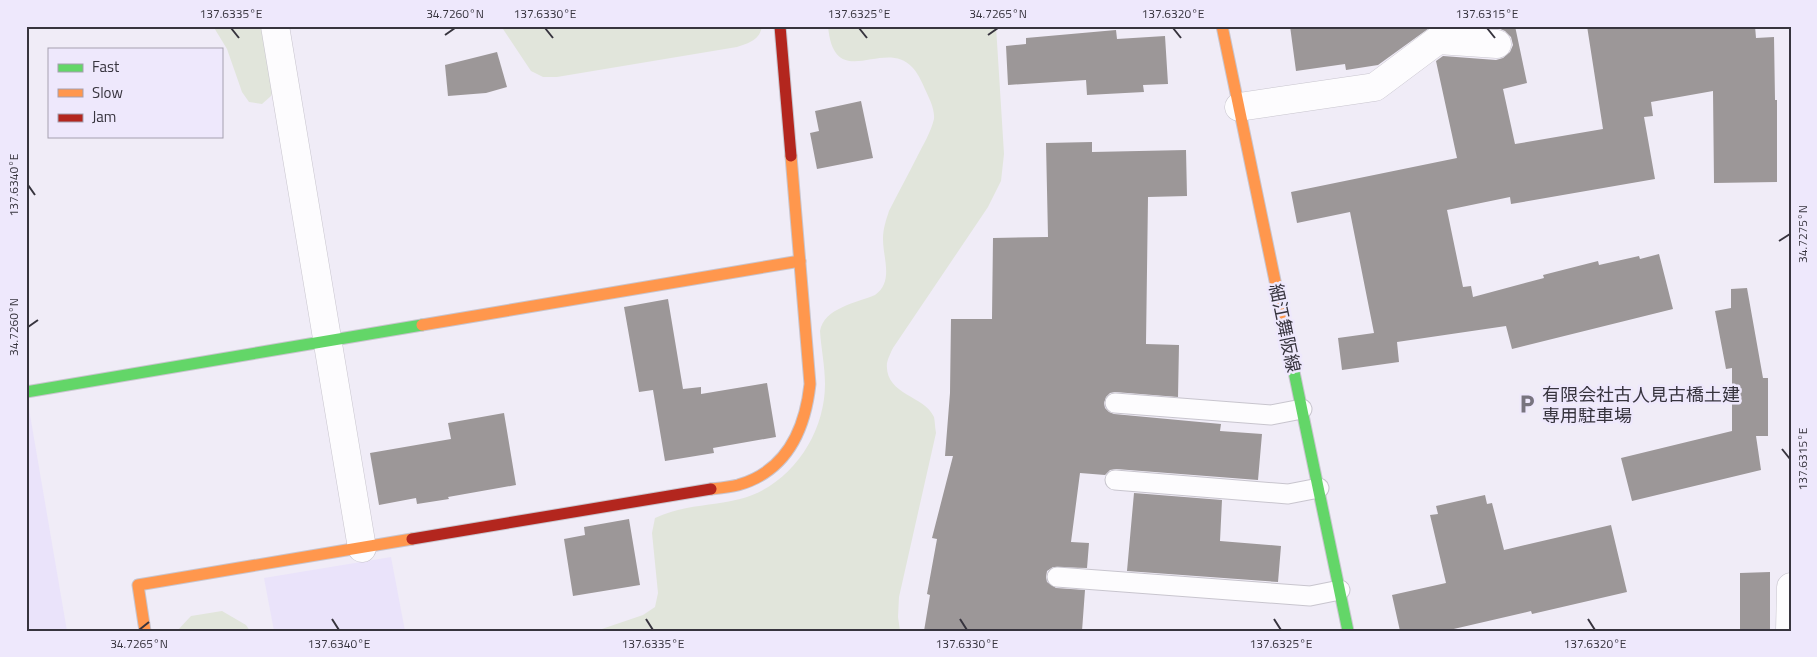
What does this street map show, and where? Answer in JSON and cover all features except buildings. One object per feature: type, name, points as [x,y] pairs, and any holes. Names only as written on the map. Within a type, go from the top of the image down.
[{"type":"street","points":[[275,26],[362,548]]},
{"type":"street","points":[[145,631],[138,585],[738,485],[762,474],[783,457],[799,436],[808,410],[810,384],[780,26]]},
{"type":"street","name":"細江舞阪線","points":[[1222,26],[1348,631]]},
{"type":"street","points":[[1239,107],[1375,87],[1438,40],[1497,44]]},
{"type":"street","points":[[26,392],[800,261]]},
{"type":"street","points":[[1790,631],[1791,587]]},
{"type":"lane","points":[[1115,403],[1271,415],[1302,409]]},
{"type":"lane","points":[[1115,480],[1288,494],[1319,488]]},
{"type":"lane","points":[[1057,577],[1310,596],[1340,590]]},
{"type":"shaded area","points":[[213,26],[264,26],[274,86],[271,96],[262,104],[249,102],[242,92],[227,49]]},
{"type":"shaded area","points":[[501,26],[762,26],[756,38],[737,47],[557,77],[543,77],[531,71]]},
{"type":"shaded area","points":[[828,26],[996,26],[1004,154],[1001,181],[988,207],[893,348],[887,363],[888,374],[892,382],[922,404],[934,417],[936,433],[899,597],[898,617],[900,631],[596,631],[643,615],[655,607],[658,593],[652,533],[655,518],[686,508],[740,499],[758,492],[775,483],[802,455],[812,439],[823,403],[825,377],[820,331],[823,323],[842,307],[875,295],[884,283],[886,269],[883,239],[886,221],[889,211],[929,134],[934,119],[933,111],[922,82],[912,67],[901,59],[888,58],[850,61],[840,57],[832,46]]},
{"type":"shaded area","points":[[28,403],[67,631],[26,631],[26,404]]},
{"type":"shaded area","points":[[391,557],[405,631],[274,631],[264,578]]},
{"type":"shaded area","points":[[222,611],[246,625],[250,631],[177,631],[191,616]]},
{"type":"traffic: fast","points":[[1284,324],[1348,631]]},
{"type":"traffic: fast","points":[[26,392],[422,325]]},
{"type":"traffic: slow","points":[[1222,26],[1284,324]]},
{"type":"traffic: slow","points":[[711,489],[738,485],[755,479],[769,470],[791,446],[804,417],[810,384],[791,156]]},
{"type":"traffic: slow","points":[[422,325],[800,261]]},
{"type":"traffic: slow","points":[[145,631],[138,585],[412,539]]},
{"type":"traffic: jam","points":[[780,26],[791,156]]},
{"type":"traffic: jam","points":[[412,539],[711,489]]},
{"type":"place","name":"有限会社古人見古橋土建 専用駐車場","points":[[1527,404]]}]
